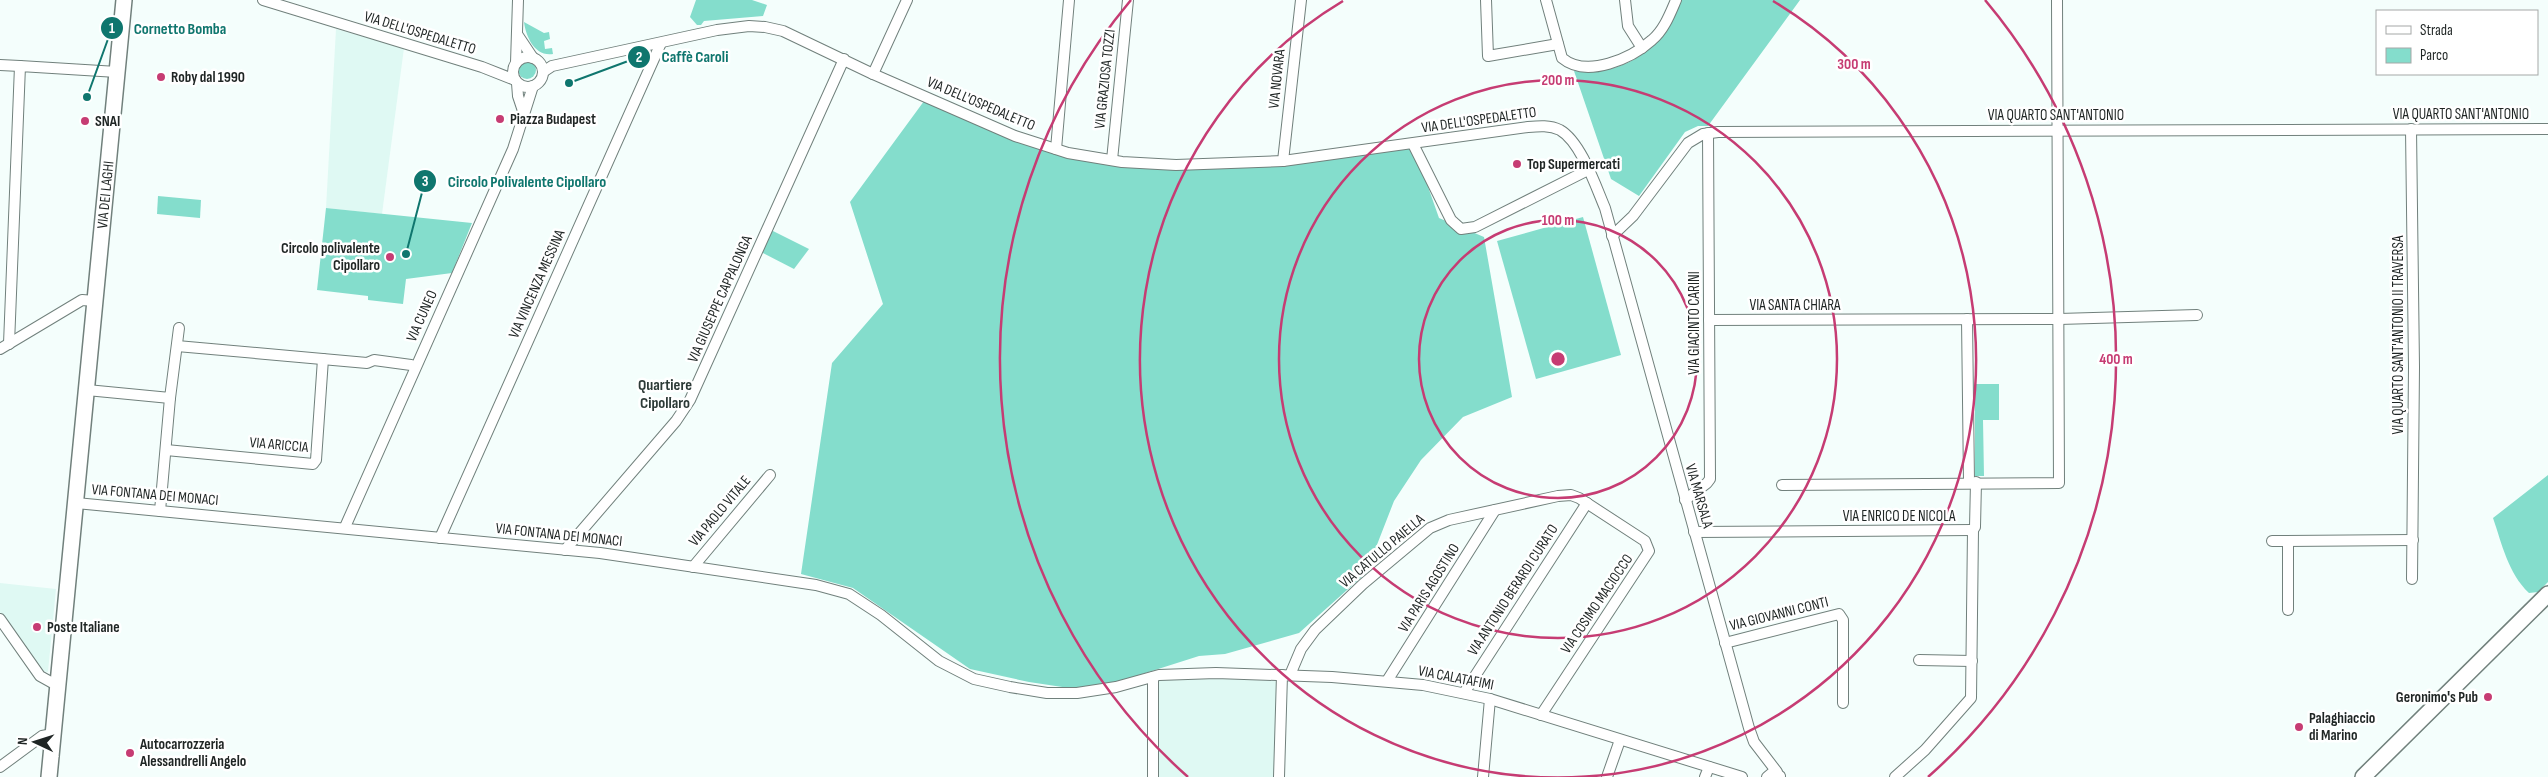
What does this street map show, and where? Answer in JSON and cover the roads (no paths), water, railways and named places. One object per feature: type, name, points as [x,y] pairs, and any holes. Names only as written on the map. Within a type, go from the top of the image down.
[{"type":"main road","name":"VIA DEI LAGHI","points":[[49,777],[124,0]]},
{"type":"main road","points":[[2363,777],[2548,594]]},
{"type":"street","name":"VIA DELL'OSPEDALETTO","points":[[263,0],[482,67],[516,81]]},
{"type":"street","points":[[518,0],[515,65],[518,96],[525,116]]},
{"type":"street","points":[[873,74],[907,0]]},
{"type":"street","points":[[1056,149],[1069,0]]},
{"type":"street","name":"VIA GRAZIOSA TOZZI","points":[[1112,160],[1128,0]]},
{"type":"street","name":"VIA NOVARA","points":[[1283,161],[1301,0]]},
{"type":"street","points":[[1486,0],[1488,56],[1558,44]]},
{"type":"street","points":[[1546,0],[1562,58],[1569,64],[1592,66],[1607,64],[1642,48],[1659,33],[1676,0]]},
{"type":"street","points":[[1625,0],[1628,26],[1642,48]]},
{"type":"street","points":[[1782,485],[1972,482],[2059,483],[2057,0]]},
{"type":"street","name":"VIA DELL'OSPEDALETTO","points":[[543,72],[552,66],[717,30],[749,26],[765,27],[783,31],[873,74],[1015,136],[1056,149],[1112,160],[1176,165],[1283,161],[1543,126],[1556,129],[1566,136],[1588,170],[1604,208],[1612,236]]},
{"type":"street","points":[[516,81],[524,87],[533,86],[540,81],[543,72],[517,34]]},
{"type":"street","name":"VIA VINCENZA MESSINA","points":[[440,538],[661,42]]},
{"type":"street","points":[[515,65],[523,58],[552,66]]},
{"type":"street","name":"VIA GIUSEPPE CAPPALONGA","points":[[565,550],[676,420],[690,400],[844,59]]},
{"type":"street","points":[[0,65],[118,72]]},
{"type":"street","name":"VIA DELL'OSPEDALETTO","points":[[482,67],[515,65]]},
{"type":"street","points":[[4,346],[20,66]]},
{"type":"street","name":"VIA CUNEO","points":[[345,527],[513,149],[533,86]]},
{"type":"street","name":"VIA QUARTO SANT'ANTONIO II TRAVERSA","points":[[2410,129],[2414,367],[2412,579]]},
{"type":"street","name":"VIA QUARTO SANT'ANTONIO","points":[[1612,236],[1633,216],[1683,148],[1696,136],[1708,133],[2548,129]]},
{"type":"street","name":"VIA GIACINTO CARINI","points":[[1685,500],[1710,480],[1708,133]]},
{"type":"street","name":"VIA DELL'OSPEDALETTO","points":[[1413,144],[1451,220],[1461,229],[1474,227],[1588,170]]},
{"type":"street","name":"VIA MARSALA","points":[[1612,236],[1749,728],[1754,742],[1767,760],[1773,775]]},
{"type":"street","points":[[4,346],[82,300],[95,300]]},
{"type":"street","name":"VIA SANTA CHIARA","points":[[1709,320],[2059,319],[2197,315]]},
{"type":"street","points":[[1967,319],[1975,527],[1973,530]]},
{"type":"street","points":[[160,511],[170,398],[179,328]]},
{"type":"street","points":[[177,346],[367,363],[374,360],[411,365]]},
{"type":"street","name":"VIA ARICCIA","points":[[166,450],[314,464],[316,460],[323,359]]},
{"type":"street","points":[[87,390],[170,398]]},
{"type":"street","name":"VIA PAOLO VITALE","points":[[693,567],[770,475]]},
{"type":"street","name":"VIA CATULLO PAIELLA","points":[[1279,777],[1286,675],[1314,630],[1422,534],[1445,521],[1562,495],[1574,496],[1587,503]]},
{"type":"street","name":"VIA FONTANA DEI MONACI","points":[[76,503],[345,527],[565,550],[816,585],[849,594],[881,615],[939,661],[974,679],[1010,687]]},
{"type":"street","name":"VIA ANTONIO BERARDI CURATO","points":[[1464,693],[1587,503]]},
{"type":"street","name":"VIA COSIMO MACIOCCO","points":[[1541,715],[1648,555],[1649,548],[1645,541],[1587,503]]},
{"type":"street","name":"VIA PARIS AGOSTINO","points":[[1387,681],[1495,510]]},
{"type":"street","name":"VIA ENRICO DE NICOLA","points":[[1694,532],[1973,530],[1972,692],[1967,705],[1925,750],[1895,777]]},
{"type":"street","points":[[2272,541],[2413,540]]},
{"type":"street","points":[[2288,541],[2288,610]]},
{"type":"street","name":"VIA GIOVANNI CONTI","points":[[1725,642],[1840,614],[1843,620],[1843,702]]},
{"type":"street","points":[[0,619],[40,676],[58,686]]},
{"type":"street","points":[[1919,660],[1972,661]]},
{"type":"street","name":"VIA CALATAFIMI","points":[[1010,687],[1046,693],[1078,692],[1116,687],[1153,677],[1216,673],[1387,681],[1490,699],[1742,777]]},
{"type":"street","points":[[1153,677],[1153,777]]},
{"type":"street","points":[[1483,777],[1490,699]]},
{"type":"street","points":[[0,767],[42,736],[54,734]]},
{"type":"street","points":[[1607,777],[1620,740]]},
{"type":"street","points":[[1705,777],[1709,767]]},
{"type":"place","name":"Roby dal 1990","points":[[161,77]]},
{"type":"place","name":"Caffè Caroli","points":[[569,83]]},
{"type":"place","name":"Cornetto Bomba","points":[[87,97]]},
{"type":"place","name":"Piazza Budapest","points":[[500,119]]},
{"type":"place","name":"SNAI","points":[[85,121]]},
{"type":"place","name":"Top Supermercati","points":[[1517,164]]},
{"type":"place","name":"Circolo Polivalente Cipollaro","points":[[406,254]]},
{"type":"place","name":"Circolo polivalente Cipollaro","points":[[390,257]]},
{"type":"place","name":"Poste Italiane","points":[[37,627]]},
{"type":"place","name":"Geronimo's Pub","points":[[2488,697]]},
{"type":"place","name":"Palaghiaccio di Marino","points":[[2299,727]]},
{"type":"place","name":"Autocarrozzeria Alessandrelli Angelo","points":[[130,753]]},
{"type":"district","name":"Quartiere Cipollaro","points":[[665,394]]}]
